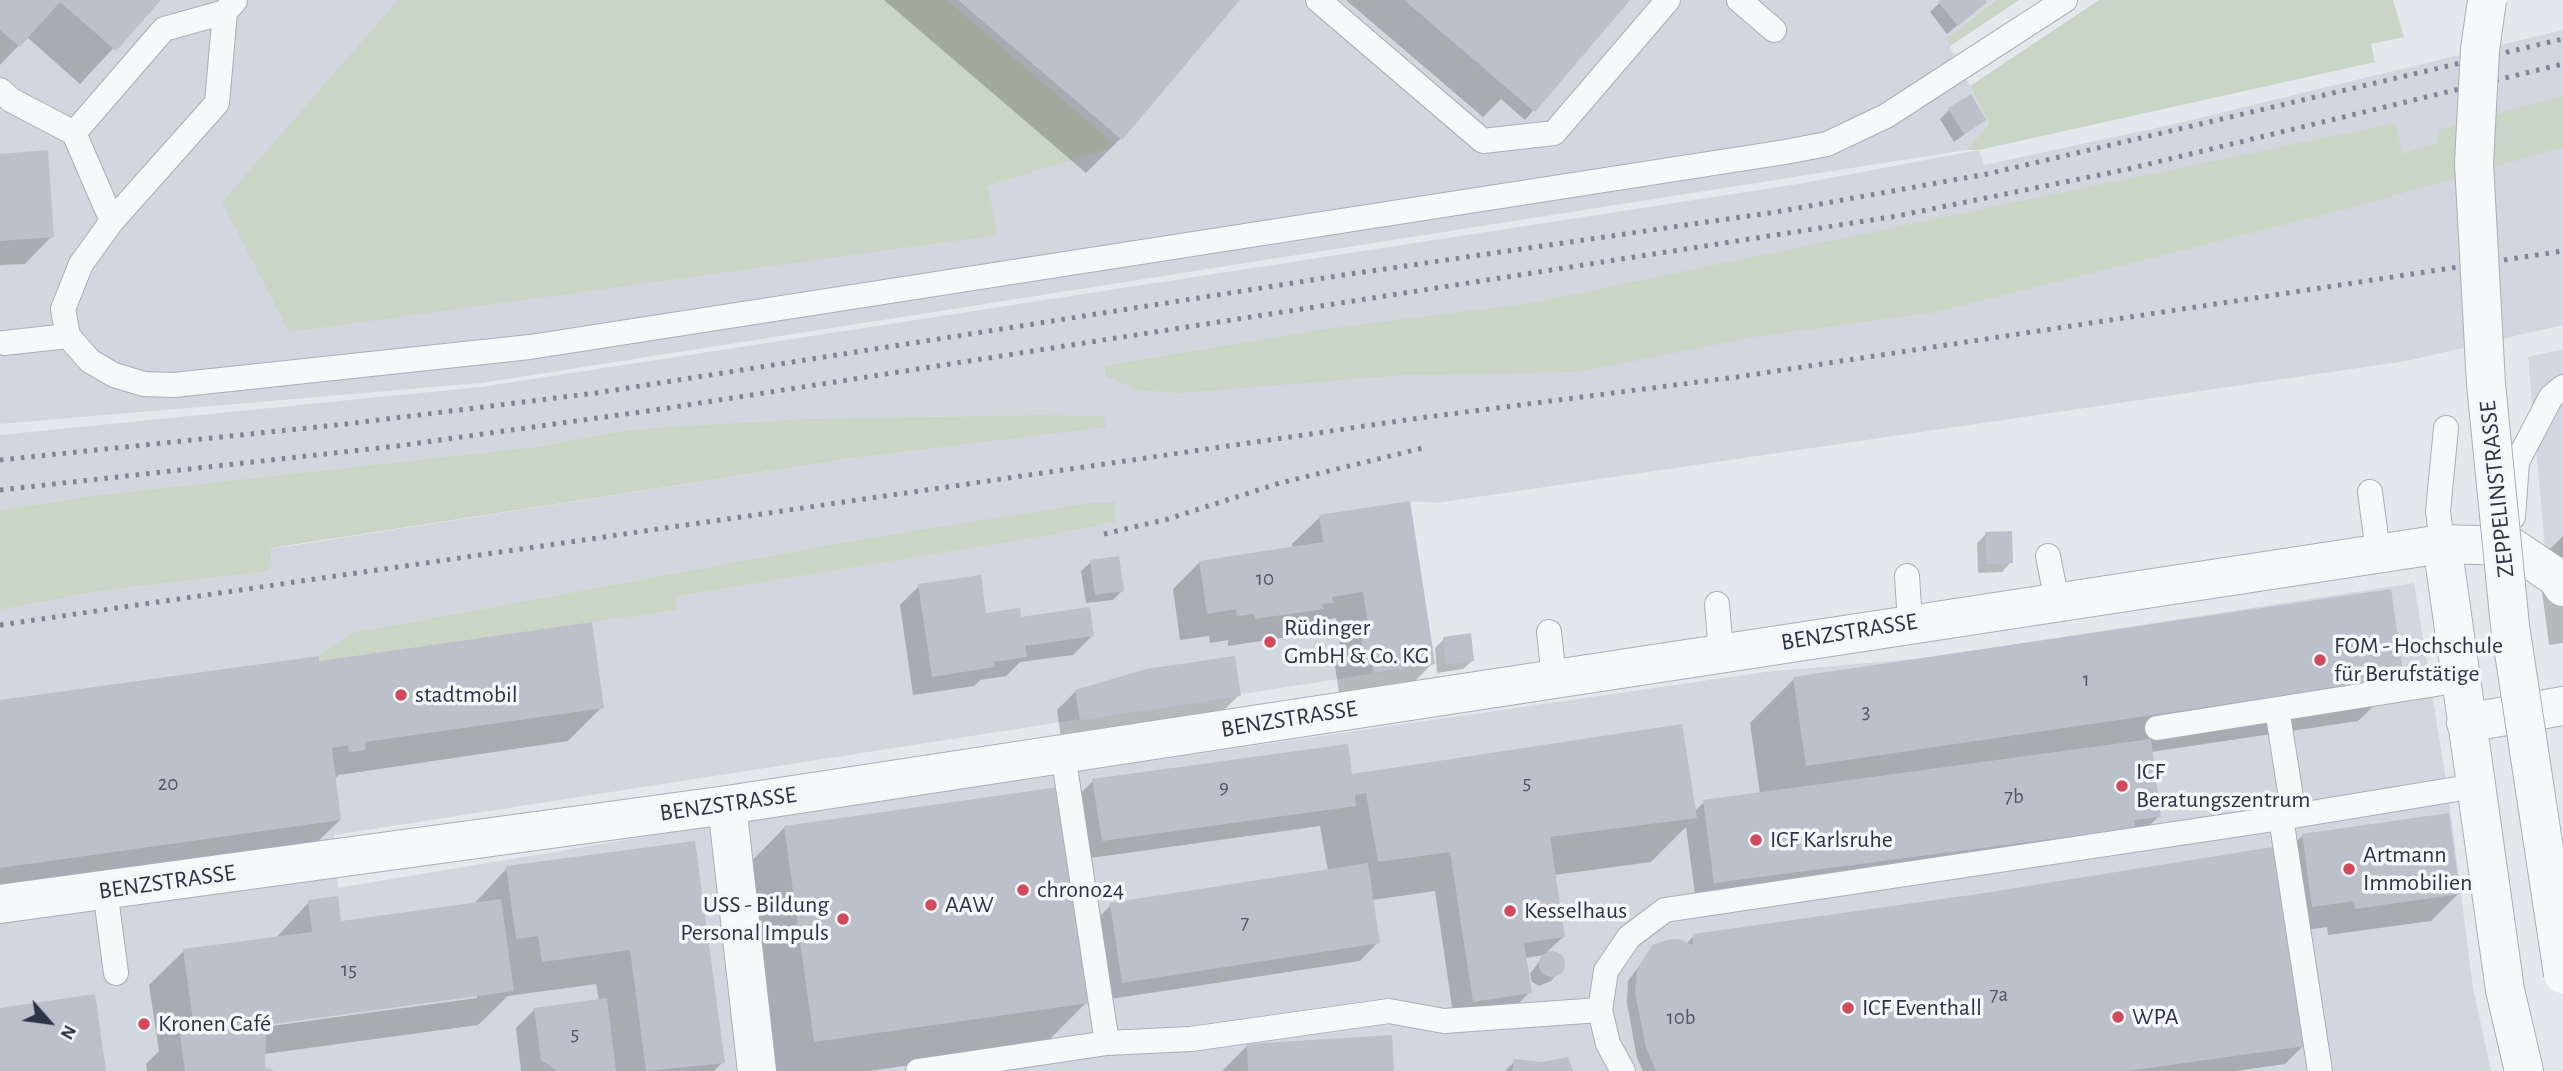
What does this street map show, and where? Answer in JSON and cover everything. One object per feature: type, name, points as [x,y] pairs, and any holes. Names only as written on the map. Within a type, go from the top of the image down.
[{"type":"street","name":"ZEPPELINSTRASSE","points":[[2487,0],[2480,50],[2474,163],[2486,384],[2510,626],[2563,974]]},
{"type":"street","name":"BENZSTRASSE","points":[[0,904],[727,805],[2378,552],[2442,544],[2511,546]]},
{"type":"street","points":[[2442,544],[2505,990],[2524,1071]]},
{"type":"street","points":[[2511,546],[2556,578],[2563,587]]},
{"type":"street","points":[[2466,723],[2563,706]]},
{"type":"street","points":[[727,805],[757,1071]]},
{"type":"lane","points":[[1318,0],[1483,141],[1554,134],[1668,0]]},
{"type":"lane","points":[[1739,0],[1774,30]]},
{"type":"lane","points":[[74,133],[164,29],[230,6],[217,103],[112,221],[81,264],[63,309],[68,336],[90,361],[114,375],[144,384],[174,385],[482,353],[1827,144],[1886,116],[2065,0]]},
{"type":"lane","points":[[0,90],[11,100],[74,133],[112,221]]},
{"type":"lane","points":[[4,343],[68,336]]},
{"type":"lane","points":[[2511,546],[2517,462],[2557,392]]},
{"type":"lane","points":[[2442,544],[2438,511],[2446,428]]},
{"type":"lane","points":[[2370,492],[2378,552]]},
{"type":"lane","points":[[2048,556],[2057,602]]},
{"type":"lane","points":[[1907,576],[1910,622]]},
{"type":"lane","points":[[1717,604],[1721,653]]},
{"type":"lane","points":[[1549,632],[1554,678]]},
{"type":"lane","points":[[2157,728],[2461,680]]},
{"type":"lane","points":[[2277,709],[2287,817],[2320,1071]]},
{"type":"lane","points":[[1063,754],[1107,1043]]},
{"type":"lane","points":[[1623,1071],[1608,1044],[1600,1010],[1606,971],[1629,937],[1665,910],[2287,817],[2475,786]]},
{"type":"lane","points":[[106,890],[116,973]]},
{"type":"lane","points":[[918,1071],[1107,1043],[1191,1039],[1389,1011],[1444,1021],[1600,1010]]},
{"type":"shaded area","points":[[0,0],[1995,0],[1946,39],[1989,124],[1966,150],[481,383],[0,424]]},
{"type":"shaded area","points":[[2563,30],[2563,325],[2406,361],[1436,503],[1410,501],[1435,664],[334,835],[338,888],[787,813],[1765,672],[1925,658],[2414,583],[2448,792],[2473,988],[2491,1071],[0,1071],[0,610],[100,591],[270,571],[270,549],[853,458],[1106,426],[1033,415],[799,419],[634,429],[534,447],[98,495],[0,510],[0,435],[481,387],[1798,184],[1979,150],[1984,165],[2170,125]],"holes":[[[1114,502],[1115,522],[675,597],[676,610],[319,661],[351,633],[839,543]]]},
{"type":"shaded area","points":[[2563,349],[2563,557],[2546,559],[2528,357]]},
{"type":"green space","points":[[398,0],[947,0],[1116,146],[987,186],[998,235],[289,332],[222,202]]},
{"type":"green space","points":[[1996,0],[2019,0],[1950,46],[1946,39]]},
{"type":"green space","points":[[2099,0],[2393,0],[2404,37],[2371,44],[2375,62],[1979,150],[1966,150],[1989,124],[1970,86]]},
{"type":"green space","points":[[2563,96],[2563,147],[2347,209],[1936,312],[1760,336],[1578,372],[1405,375],[1180,393],[1139,390],[1105,376],[1105,366],[1318,330],[1532,303],[2396,123],[2402,154],[2437,144],[2438,130]]},
{"type":"green space","points":[[1104,416],[1106,427],[853,458],[271,548],[270,571],[100,591],[0,610],[0,510],[98,495],[534,447],[634,429],[799,419]]},
{"type":"green space","points":[[1115,502],[1115,522],[675,597],[677,610],[319,661],[319,656],[351,633],[839,543],[1091,503]]},
{"type":"building","points":[[0,0],[161,0],[116,51],[60,2],[20,47],[0,30]]},
{"type":"building","points":[[958,0],[1240,0],[1122,140]]},
{"type":"building","points":[[1404,0],[1630,0],[1535,112]]},
{"type":"building","points":[[1938,2],[1987,2],[1958,26]]},
{"type":"building","points":[[1971,94],[1986,120],[1964,134],[1948,108]]},
{"type":"building","points":[[48,150],[54,237],[0,241],[0,154]]},
{"type":"building","points":[[1410,501],[1435,664],[1373,673],[1372,665],[1365,667],[1360,630],[1369,629],[1363,592],[1332,597],[1333,603],[1322,604],[1324,609],[1255,619],[1254,614],[1237,616],[1236,609],[1207,614],[1199,561],[1323,542],[1319,515]]},
{"type":"building","points":[[2012,531],[2013,563],[1987,564],[1985,532]]},
{"type":"building","points":[[1119,556],[1124,591],[1095,595],[1090,560]]},
{"type":"building","points":[[981,575],[986,613],[1020,608],[1021,617],[1090,607],[1094,636],[1025,646],[1027,657],[994,662],[995,667],[932,677],[918,584]]},
{"type":"building","points":[[2391,589],[2404,678],[1806,766],[1793,677]]},
{"type":"building","points":[[592,622],[604,708],[365,742],[366,750],[349,752],[348,745],[332,748],[341,820],[0,868],[0,700],[319,656],[319,661]]},
{"type":"building","points":[[1471,633],[1474,661],[1446,665],[1443,637]]},
{"type":"building","points":[[1235,656],[1241,696],[1080,720],[1075,690],[1146,669]]},
{"type":"building","points":[[1682,724],[1697,818],[1550,837],[1565,937],[1524,943],[1532,993],[1473,1002],[1450,852],[1378,862],[1366,793],[1355,795],[1356,806],[1102,841],[1092,779],[1348,744],[1352,774]]},
{"type":"building","points":[[2151,739],[2161,817],[2134,820],[2135,828],[1714,883],[1703,800]]},
{"type":"building","points":[[1059,787],[1089,1003],[814,1042],[784,826]]},
{"type":"building","points":[[2449,813],[2460,894],[2355,909],[2354,901],[2312,907],[2302,834]]},
{"type":"building","points":[[695,841],[725,1063],[646,1071],[630,950],[542,962],[538,936],[516,939],[506,866]]},
{"type":"building","points":[[2273,847],[2306,1046],[2127,1071],[1656,1071],[1646,1048],[1635,993],[1637,970],[1652,945],[1678,939],[1693,945],[1693,934],[1978,894]]},
{"type":"building","points":[[1368,863],[1380,943],[1122,983],[1110,903]]},
{"type":"building","points":[[338,896],[341,921],[501,899],[514,991],[266,1025],[265,1067],[275,1071],[185,1071],[179,1028],[195,1035],[183,949],[312,932],[308,900]]},
{"type":"building","points":[[1552,951],[1561,955],[1565,964],[1561,973],[1552,977],[1543,973],[1539,964],[1543,955]]},
{"type":"building","points":[[95,994],[106,1071],[0,1071],[0,1008]]},
{"type":"building","points":[[607,998],[616,1071],[558,1071],[541,1060],[534,1008]]},
{"type":"building","points":[[1392,1035],[1394,1071],[1248,1071],[1247,1044]]},
{"type":"building","points":[[1568,1057],[1573,1071],[1512,1071],[1514,1059],[1541,1062]]},
{"type":"railway","points":[[0,460],[346,424],[596,393],[1350,274],[1776,212],[1987,174],[2563,39]]},
{"type":"railway","points":[[0,490],[397,446],[662,409],[1897,216],[2124,170],[2563,64]]},
{"type":"railway","points":[[0,625],[1427,417],[1737,377],[2563,251]]},
{"type":"railway","points":[[1104,534],[1168,519],[1280,483],[1427,447]]},
{"type":"place","name":"Rüdinger GmbH & Co. KG","points":[[1270,642]]},
{"type":"place","name":"FOM - Hochschule für Berufstätige","points":[[2320,660]]},
{"type":"place","name":"stadtmobil","points":[[401,695]]},
{"type":"place","name":"ICF Beratungszentrum","points":[[2122,786]]},
{"type":"place","name":"ICF Karlsruhe","points":[[1756,840]]},
{"type":"place","name":"Artmann Immobilien","points":[[2349,869]]},
{"type":"place","name":"chrono24","points":[[1023,890]]},
{"type":"place","name":"AAW","points":[[931,905]]},
{"type":"place","name":"Kesselhaus","points":[[1510,911]]},
{"type":"place","name":"USS - Bildung Personal Impuls","points":[[843,919]]},
{"type":"place","name":"ICF Eventhall","points":[[1848,1008]]},
{"type":"place","name":"WPA","points":[[2118,1017]]},
{"type":"place","name":"Kronen Café","points":[[144,1024]]}]
